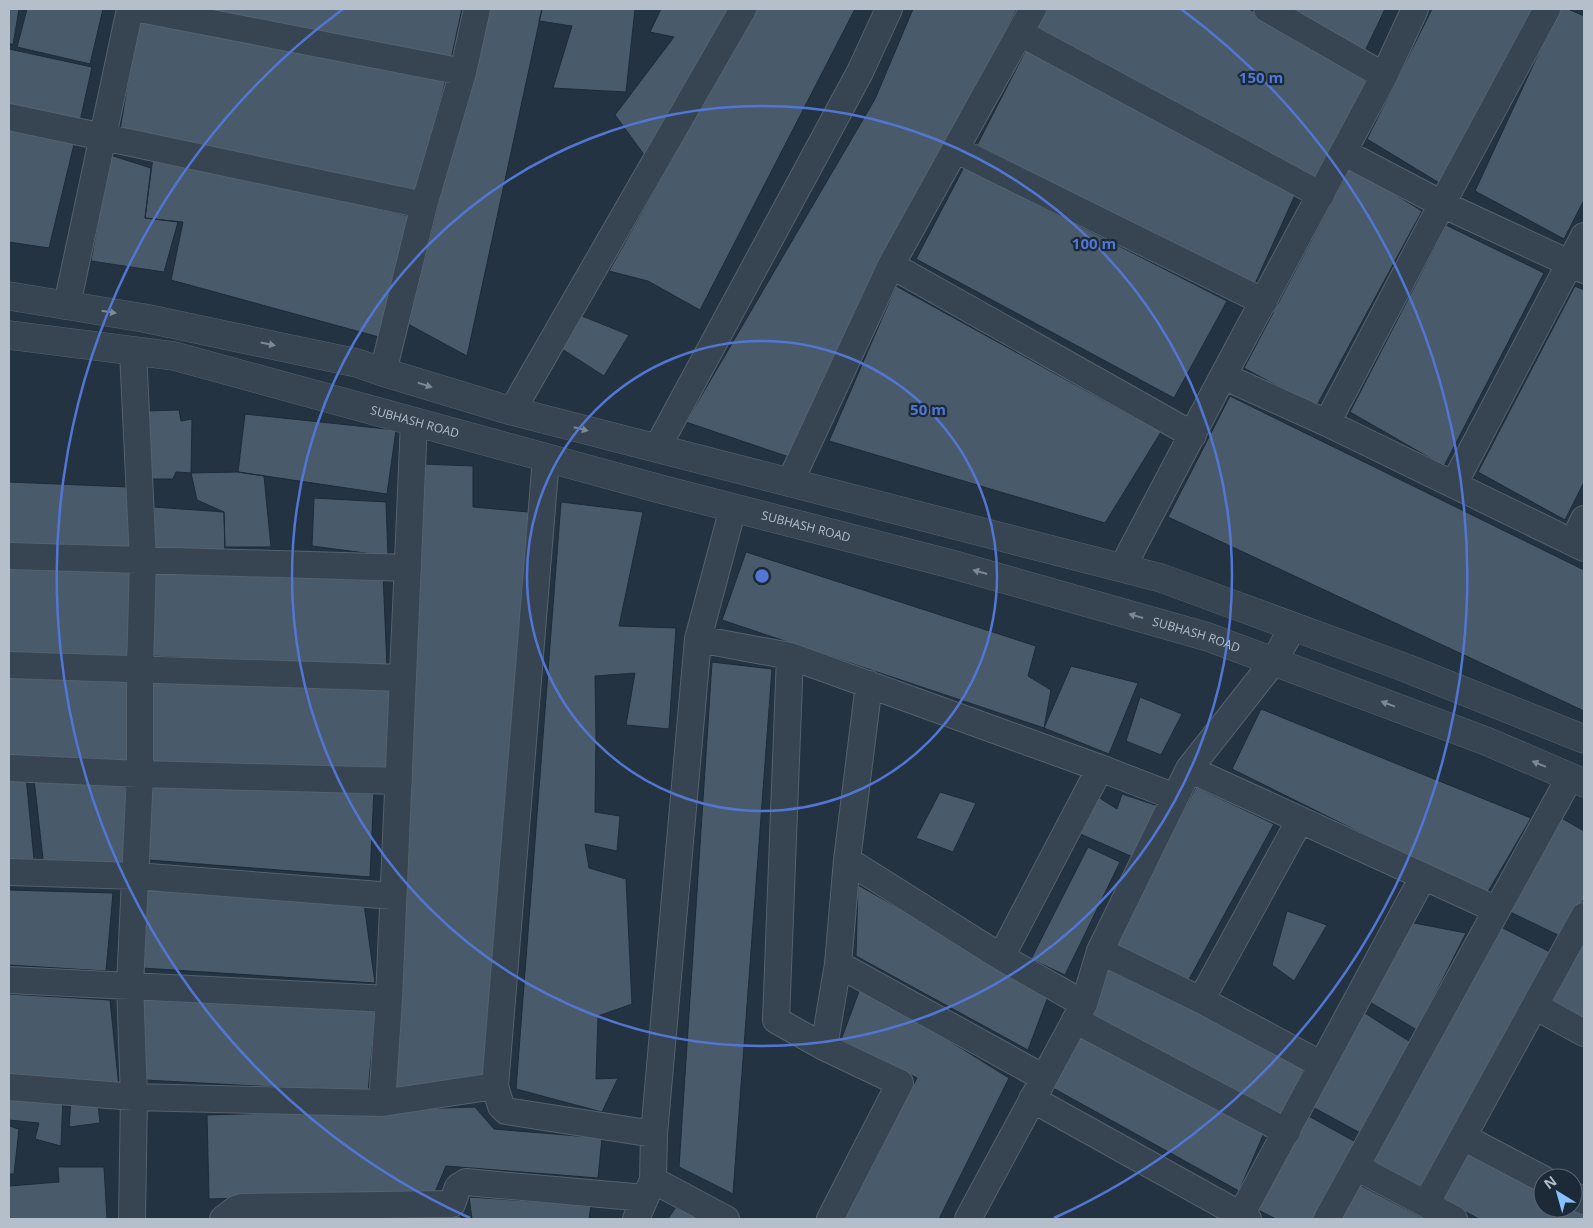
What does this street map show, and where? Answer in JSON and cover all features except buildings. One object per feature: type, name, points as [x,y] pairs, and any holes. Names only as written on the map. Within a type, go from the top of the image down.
[{"type":"street","points":[[67,306],[130,9]]},
{"type":"street","points":[[140,9],[463,72]]},
{"type":"street","points":[[383,372],[424,205],[463,72],[477,9]]},
{"type":"street","points":[[512,411],[743,9]]},
{"type":"street","points":[[657,448],[860,72],[889,9]]},
{"type":"street","points":[[790,482],[891,265],[1033,9]]},
{"type":"street","points":[[1267,9],[1384,76]]},
{"type":"street","points":[[1122,568],[1384,76],[1415,9]]},
{"type":"street","points":[[1327,423],[1442,204],[1548,9]]},
{"type":"street","points":[[1020,33],[1321,195]]},
{"type":"street","points":[[9,117],[424,205]]},
{"type":"street","points":[[955,149],[1264,302]]},
{"type":"street","points":[[1343,152],[1442,204],[1577,267]]},
{"type":"street","points":[[1454,484],[1577,267],[1584,236]]},
{"type":"street","points":[[891,265],[1193,435]]},
{"type":"street","points":[[9,296],[144,318],[357,363],[512,411],[1161,578],[1406,668],[1584,739]]},
{"type":"street","name":"SUBHASH ROAD","points":[[9,335],[174,356],[733,508],[960,566],[1208,637],[1486,741],[1577,780]]},
{"type":"street","points":[[132,1219],[134,1097],[130,985],[140,774],[143,560],[133,351]]},
{"type":"street","points":[[1223,376],[1454,484],[1580,536]]},
{"type":"street","points":[[382,1103],[389,999],[414,422]]},
{"type":"street","points":[[546,458],[496,1086],[501,1106],[506,1111],[654,1134]]},
{"type":"street","points":[[645,1199],[654,1134],[698,639],[733,508]]},
{"type":"street","points":[[9,556],[408,568]]},
{"type":"street","points":[[968,1219],[1079,1012],[1100,951],[1190,769],[1274,661],[1293,627]]},
{"type":"street","points":[[698,639],[790,656],[1175,797]]},
{"type":"street","points":[[790,656],[776,1020],[824,1047],[900,1083],[830,1219]]},
{"type":"street","points":[[9,665],[403,678]]},
{"type":"street","points":[[824,1047],[838,964],[847,860],[869,684]]},
{"type":"street","points":[[9,768],[140,774],[399,781]]},
{"type":"street","points":[[1001,956],[1100,768]]},
{"type":"street","points":[[1190,769],[1497,910]]},
{"type":"street","points":[[1327,1219],[1497,910],[1577,780]]},
{"type":"street","points":[[1201,1000],[1300,820]]},
{"type":"street","points":[[847,860],[1001,956],[1079,1012],[1286,1132]]},
{"type":"street","points":[[9,872],[136,876],[393,896]]},
{"type":"street","points":[[838,964],[1245,1217],[1286,1132],[1424,877]]},
{"type":"street","points":[[1426,1204],[1535,1006],[1581,929]]},
{"type":"street","points":[[1100,951],[1201,1000],[1322,1065]]},
{"type":"street","points":[[9,980],[389,999]]},
{"type":"street","points":[[1535,1006],[1584,1033]]},
{"type":"street","points":[[9,1087],[134,1097],[382,1103],[496,1086]]},
{"type":"street","points":[[1463,1137],[1533,1174]]},
{"type":"street","points":[[1356,1167],[1454,1219]]},
{"type":"street","points":[[223,1219],[236,1209],[242,1207],[452,1204],[458,1187],[466,1182],[645,1199],[726,1219]]}]
